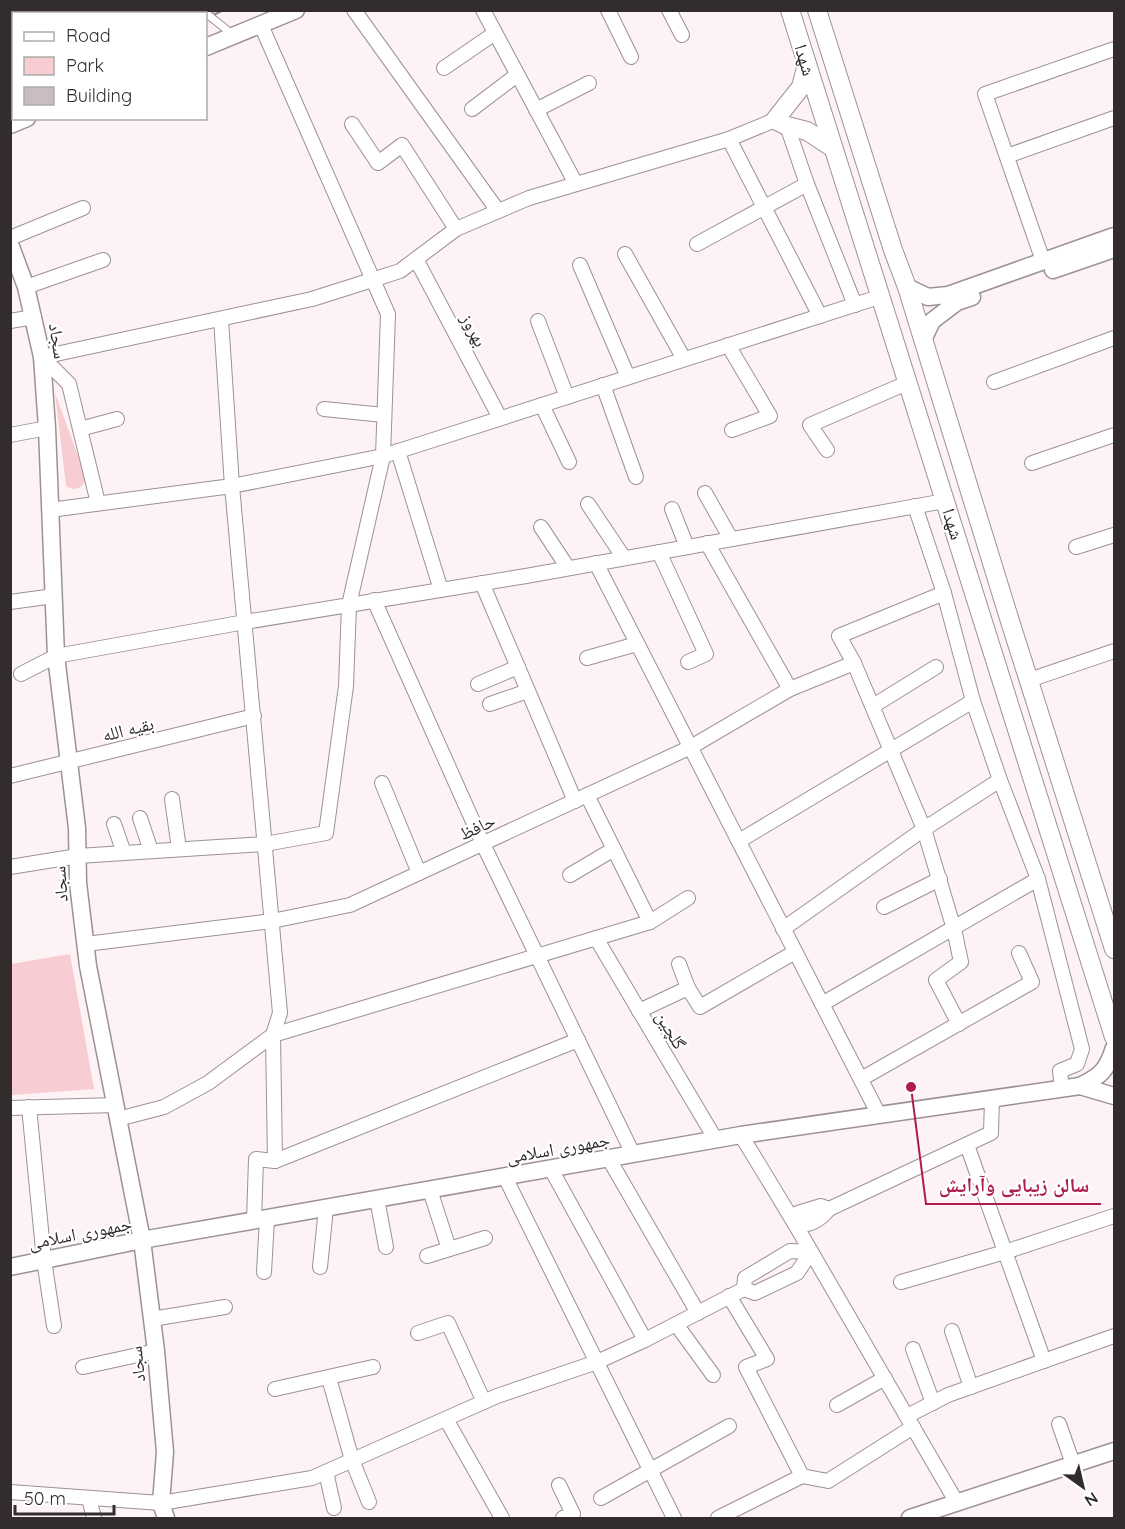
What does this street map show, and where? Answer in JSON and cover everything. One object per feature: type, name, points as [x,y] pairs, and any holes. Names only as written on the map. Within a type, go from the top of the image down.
[{"type":"main road","name":"شهدا","points":[[790,10],[1114,1037]]},
{"type":"main road","name":"شهدا","points":[[817,10],[907,287],[1114,949]]},
{"type":"main road","points":[[807,64],[801,87],[781,123],[807,131],[833,148]]},
{"type":"main road","points":[[1030,766],[1054,758]]},
{"type":"street","points":[[207,47],[296,10]]},
{"type":"street","points":[[354,10],[498,211]]},
{"type":"street","points":[[483,10],[576,184]]},
{"type":"street","points":[[608,10],[631,57]]},
{"type":"street","points":[[669,10],[682,35]]},
{"type":"street","points":[[10,867],[78,856],[265,844],[326,833],[346,686],[349,605],[383,456],[388,314],[261,25]]},
{"type":"street","points":[[444,68],[495,33]]},
{"type":"street","points":[[1036,268],[1007,156],[985,94],[1114,49]]},
{"type":"street","points":[[472,109],[518,75]]},
{"type":"street","points":[[536,110],[589,83]]},
{"type":"street","points":[[1007,156],[1114,118]]},
{"type":"street","points":[[42,357],[312,300],[399,271],[456,229],[529,198],[781,123],[855,305]]},
{"type":"street","points":[[352,124],[378,163],[402,145],[456,229]]},
{"type":"street","points":[[729,139],[820,316]]},
{"type":"street","points":[[697,244],[807,184]]},
{"type":"street","points":[[10,238],[83,208]]},
{"type":"street","points":[[923,340],[932,321],[957,302],[1114,236]]},
{"type":"street","name":"سجاد","points":[[10,244],[26,287],[42,357],[56,656],[70,763],[78,883],[86,944],[142,1240],[156,1351],[165,1452],[164,1511]]},
{"type":"street","points":[[907,287],[928,297],[948,295],[1036,268],[1114,249]]},
{"type":"street","points":[[625,254],[684,359]]},
{"type":"street","name":"بهروز","points":[[416,259],[500,418]]},
{"type":"street","points":[[26,287],[103,260]]},
{"type":"street","points":[[580,265],[628,377]]},
{"type":"street","points":[[50,510],[232,486],[383,456],[879,297]]},
{"type":"street","points":[[10,321],[34,317]]},
{"type":"street","points":[[221,319],[232,486],[280,1013],[273,1035],[275,1161]]},
{"type":"street","points":[[538,321],[567,397]]},
{"type":"street","points":[[994,382],[1114,338]]},
{"type":"street","points":[[728,345],[770,416],[732,430]]},
{"type":"street","points":[[42,357],[69,384],[98,503]]},
{"type":"street","points":[[827,450],[810,425],[907,382]]},
{"type":"street","points":[[603,385],[636,477]]},
{"type":"street","points":[[542,405],[569,462]]},
{"type":"street","points":[[324,409],[384,415]]},
{"type":"street","points":[[80,429],[117,419]]},
{"type":"street","points":[[10,435],[47,428]]},
{"type":"street","points":[[1032,463],[1114,435]]},
{"type":"street","points":[[398,451],[441,590]]},
{"type":"street","points":[[705,493],[731,539]]},
{"type":"street","points":[[21,674],[56,656],[945,501]]},
{"type":"street","points":[[588,504],[624,558]]},
{"type":"street","points":[[915,506],[944,593],[973,701],[1038,879],[1083,1049],[1077,1064],[1060,1071],[1062,1089]]},
{"type":"street","points":[[672,509],[687,547]]},
{"type":"street","points":[[541,526],[568,568]]},
{"type":"street","points":[[1076,547],[1114,535]]},
{"type":"street","points":[[707,543],[790,689]]},
{"type":"street","points":[[659,552],[706,654],[688,662]]},
{"type":"street","points":[[596,563],[879,1115]]},
{"type":"street","points":[[482,583],[528,691],[581,798],[614,849],[650,922]]},
{"type":"street","points":[[944,593],[839,636],[854,663],[924,828],[940,879],[961,962],[936,980],[959,1024]]},
{"type":"street","points":[[10,602],[54,596]]},
{"type":"street","points":[[374,600],[483,844],[633,1154]]},
{"type":"street","points":[[587,658],[637,644]]},
{"type":"street","points":[[1029,680],[1114,651]]},
{"type":"street","name":"حافظ","points":[[86,944],[272,921],[350,905],[691,747],[790,689],[854,663]]},
{"type":"street","points":[[478,684],[518,667]]},
{"type":"street","points":[[873,706],[936,667]]},
{"type":"street","points":[[490,704],[528,691]]},
{"type":"street","points":[[738,841],[973,701]]},
{"type":"street","name":"بقیه الله","points":[[10,776],[254,716]]},
{"type":"street","points":[[783,928],[924,828],[1000,780]]},
{"type":"street","points":[[382,783],[419,873]]},
{"type":"street","points":[[172,799],[179,849]]},
{"type":"street","points":[[140,818],[151,851]]},
{"type":"street","points":[[114,824],[123,853]]},
{"type":"street","points":[[570,875],[614,849]]},
{"type":"street","points":[[884,907],[940,879]]},
{"type":"street","points":[[822,1004],[1038,879]]},
{"type":"street","points":[[10,1108],[117,1112],[164,1107],[208,1083],[273,1035],[650,922],[688,898]]},
{"type":"street","name":"گلچین","points":[[596,938],[716,1140]]},
{"type":"street","points":[[679,964],[688,988],[700,1007],[795,952]]},
{"type":"street","points":[[861,1079],[1032,982],[1019,953]]},
{"type":"street","points":[[639,1011],[688,988]]},
{"type":"street","points":[[264,1272],[256,1159],[275,1161],[578,1040]]},
{"type":"street","points":[[1080,1086],[1098,1077],[1110,1060],[1114,1048]]},
{"type":"street","name":"جمهوری اسلامی","points":[[10,1267],[142,1240],[741,1136],[1080,1086],[1114,1096]]},
{"type":"street","points":[[795,1224],[804,1226],[821,1218],[829,1209],[991,1133],[992,1099]]},
{"type":"street","points":[[29,1107],[44,1260],[54,1326]]},
{"type":"street","points":[[741,1136],[795,1224],[957,1503]]},
{"type":"street","points":[[967,1145],[1044,1361]]},
{"type":"street","points":[[609,1158],[698,1313]]},
{"type":"street","points":[[551,1169],[645,1340]]},
{"type":"street","points":[[505,1177],[674,1518]]},
{"type":"street","points":[[430,1190],[449,1249]]},
{"type":"street","points":[[376,1199],[386,1247]]},
{"type":"street","points":[[320,1267],[326,1208]]},
{"type":"street","points":[[901,1282],[1005,1252],[1114,1216]]},
{"type":"street","points":[[427,1256],[484,1238]]},
{"type":"street","points":[[744,1289],[745,1278],[790,1251],[811,1252]]},
{"type":"street","points":[[10,1492],[89,1498],[164,1511],[312,1478],[484,1402],[597,1362],[744,1289],[755,1293],[797,1273],[811,1252]]},
{"type":"street","points":[[729,1296],[767,1359],[746,1367],[802,1476]]},
{"type":"street","points":[[152,1319],[225,1307]]},
{"type":"street","points":[[418,1333],[448,1323],[484,1402]]},
{"type":"street","points":[[676,1324],[713,1376]]},
{"type":"street","points":[[952,1331],[971,1387]]},
{"type":"street","points":[[718,1518],[802,1476],[828,1481],[933,1403],[971,1387],[1114,1336]]},
{"type":"street","points":[[913,1349],[933,1403]]},
{"type":"street","points":[[83,1366],[156,1351]]},
{"type":"street","points":[[275,1389],[373,1368]]},
{"type":"street","points":[[329,1378],[352,1460],[369,1502]]},
{"type":"street","points":[[837,1405],[885,1378]]},
{"type":"street","points":[[446,1419],[502,1518]]},
{"type":"street","points":[[1059,1424],[1073,1464]]},
{"type":"street","points":[[601,1498],[729,1426]]},
{"type":"street","points":[[910,1518],[1114,1450]]},
{"type":"street","points":[[326,1472],[334,1508]]},
{"type":"street","points":[[559,1485],[573,1514],[563,1518]]},
{"type":"street","points":[[89,1498],[94,1518]]},
{"type":"lane","points":[[207,14],[234,36]]},
{"type":"green space","points":[[55,393],[86,478],[83,484],[75,489],[66,486]]},
{"type":"green space","points":[[70,954],[94,1089],[11,1095],[11,964]]},
{"type":"building","points":[[65,10],[224,10],[207,18],[207,12],[65,12]]},
{"type":"place","name":"سالن زیبایی وآرایش","points":[[911,1087]]}]
